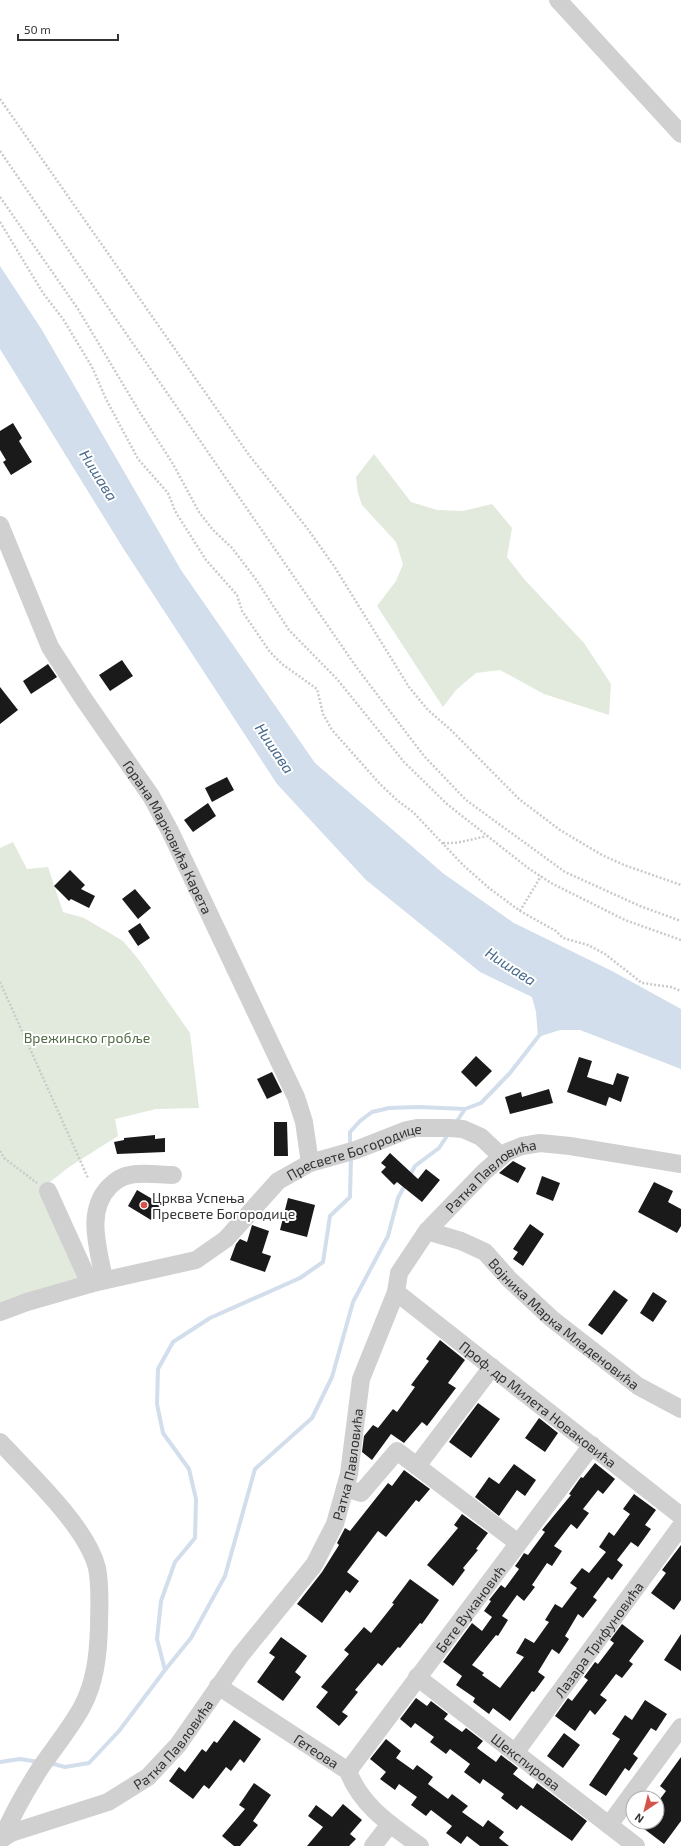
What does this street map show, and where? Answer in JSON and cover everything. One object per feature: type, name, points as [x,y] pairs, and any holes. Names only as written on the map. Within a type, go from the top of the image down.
[{"type":"street","points":[[558,0],[681,134]]},
{"type":"street","name":"Горана Марковића Карета","points":[[0,524],[50,647],[83,698],[151,796],[170,831],[296,1097],[304,1122],[310,1163]]},
{"type":"street","name":"Пресвете Богородице","points":[[0,1312],[27,1302],[97,1282],[186,1263],[208,1253],[226,1239],[278,1181],[310,1163],[351,1151],[407,1130],[417,1128],[452,1128],[478,1134],[490,1143],[501,1156]]},
{"type":"street","name":"Ратка Павловића","points":[[1,1839],[11,1833],[108,1802],[148,1777],[178,1745],[240,1656],[314,1564],[335,1524],[349,1474],[361,1379],[396,1292],[400,1273],[426,1231],[501,1156],[522,1146],[550,1144],[681,1164]]},
{"type":"street","points":[[97,1282],[96,1225],[98,1202],[104,1193],[120,1178],[131,1174],[173,1174]]},
{"type":"street","points":[[48,1191],[97,1282]]},
{"type":"street","name":"Војника Марка Младеновића","points":[[426,1231],[462,1241],[485,1252],[509,1279],[563,1327],[638,1386],[681,1409]]},
{"type":"street","name":"Проф. др Милета Новаковића","points":[[396,1292],[681,1516]]},
{"type":"street","points":[[417,1466],[492,1367]]},
{"type":"street","points":[[0,1442],[80,1532],[90,1550],[97,1569],[99,1589],[97,1657],[93,1682],[81,1709],[40,1769],[13,1814],[1,1839]]},
{"type":"street","name":"Бете Вукановић","points":[[348,1772],[416,1677],[592,1445]]},
{"type":"street","points":[[345,1488],[361,1493],[397,1451],[518,1543]]},
{"type":"street","name":"Лазара Трифуновића","points":[[515,1753],[681,1526]]},
{"type":"street","name":"Шекспирова","points":[[416,1677],[636,1846]]},
{"type":"street","name":"Гетеова","points":[[218,1686],[348,1772],[353,1786],[364,1800],[390,1824],[420,1846]]},
{"type":"street","points":[[609,1826],[681,1727]]},
{"type":"street","points":[[372,1846],[390,1824]]},
{"type":"path","points":[[0,98],[249,455],[307,528],[334,566],[409,687],[428,710],[467,746],[519,799],[560,830],[602,855],[624,865],[681,886]]},
{"type":"path","points":[[0,151],[358,668],[424,756],[466,800],[565,872],[640,906],[681,921]]},
{"type":"path","points":[[0,197],[78,309],[139,411],[173,464],[199,512],[213,530],[232,548],[255,578],[289,630],[337,679],[404,762],[447,804],[541,876],[581,900],[625,920],[681,940]]},
{"type":"path","points":[[0,222],[43,293],[63,319],[92,366],[106,399],[138,459],[168,493],[176,510],[202,553],[237,595],[242,611],[270,652],[282,664],[317,689],[323,714],[332,730],[380,784],[398,801],[413,812],[463,866],[489,888],[520,911],[556,931],[563,938],[588,945],[605,954],[642,983],[671,987],[681,991]]},
{"type":"path","points":[[443,843],[457,844],[471,839],[488,836]]},
{"type":"path","points":[[520,911],[541,876]]},
{"type":"path","points":[[0,982],[88,1178]]},
{"type":"path","points":[[0,1151],[4,1158],[48,1191]]},
{"type":"path","points":[[0,1160],[4,1158]]},
{"type":"green space","points":[[374,454],[411,502],[437,510],[463,511],[492,504],[512,528],[507,557],[524,579],[584,643],[611,684],[609,715],[544,694],[500,670],[476,673],[456,690],[443,707],[377,606],[396,581],[403,564],[396,542],[362,505],[358,493],[356,477]]},
{"type":"green space","name":"Врежинско гробље","points":[[13,842],[27,869],[48,867],[63,912],[84,918],[123,941],[139,960],[190,1033],[199,1108],[156,1109],[115,1119],[118,1136],[69,1167],[41,1189],[87,1276],[0,1307],[0,848]]},
{"type":"water","name":"Нишава","points":[[0,266],[42,330],[181,570],[315,763],[444,874],[514,923],[612,971],[681,1009],[681,1069],[580,1030],[560,1030],[538,1037],[536,1012],[532,997],[480,972],[366,880],[277,784],[123,548],[0,349]]},
{"type":"building","points":[[13,423],[22,438],[19,441],[32,462],[11,475],[3,462],[6,460],[0,450],[0,431]]},
{"type":"building","points":[[122,660],[133,676],[110,691],[99,675]]},
{"type":"building","points":[[48,664],[57,677],[31,694],[23,681]]},
{"type":"building","points":[[0,687],[18,710],[0,724]]},
{"type":"building","points":[[227,777],[234,790],[212,802],[205,788]]},
{"type":"building","points":[[208,803],[216,816],[193,832],[184,820]]},
{"type":"building","points":[[70,870],[85,885],[81,889],[95,896],[89,908],[71,899],[69,901],[54,886]]},
{"type":"building","points":[[135,889],[151,908],[138,919],[122,899]]},
{"type":"building","points":[[140,923],[150,938],[138,946],[128,931]]},
{"type":"building","points":[[476,1056],[492,1071],[476,1087],[461,1072]]},
{"type":"building","points":[[579,1057],[592,1061],[587,1077],[613,1085],[617,1073],[629,1077],[621,1102],[609,1097],[606,1106],[567,1092]]},
{"type":"building","points":[[272,1072],[282,1092],[267,1099],[257,1079]]},
{"type":"building","points":[[549,1089],[553,1103],[510,1114],[505,1097],[521,1092],[522,1097]]},
{"type":"building","points":[[274,1122],[287,1122],[288,1156],[274,1156]]},
{"type":"building","points":[[155,1135],[155,1139],[165,1138],[165,1152],[117,1154],[114,1142],[124,1140],[124,1138]]},
{"type":"building","points":[[390,1153],[418,1179],[426,1169],[440,1180],[422,1202],[397,1182],[394,1185],[381,1172],[386,1167],[381,1163]]},
{"type":"building","points":[[513,1161],[526,1168],[518,1183],[499,1173]]},
{"type":"building","points":[[542,1176],[560,1183],[553,1201],[536,1194]]},
{"type":"building","points":[[654,1182],[673,1191],[668,1202],[681,1209],[681,1226],[677,1233],[638,1212]]},
{"type":"building","name":"Црква Успења Пресвете Богородице","points":[[137,1190],[161,1204],[151,1220],[128,1206]]},
{"type":"building","points":[[288,1198],[315,1205],[307,1237],[280,1230]]},
{"type":"building","points":[[530,1224],[544,1234],[523,1266],[513,1259],[518,1252],[513,1249]]},
{"type":"building","points":[[252,1225],[269,1231],[262,1253],[271,1256],[265,1272],[230,1260],[236,1244],[240,1239],[247,1242]]},
{"type":"building","points":[[614,1290],[628,1300],[602,1335],[588,1325]]},
{"type":"building","points":[[653,1292],[667,1301],[653,1322],[640,1313]]},
{"type":"building","points":[[440,1340],[465,1360],[448,1383],[456,1388],[427,1426],[422,1422],[404,1443],[391,1434],[372,1460],[362,1452],[364,1436],[373,1425],[378,1428],[393,1409],[397,1412],[415,1387],[411,1385],[429,1361],[426,1359]]},
{"type":"building","points":[[478,1403],[500,1419],[471,1458],[449,1442]]},
{"type":"building","points":[[539,1418],[558,1433],[545,1452],[525,1438]]},
{"type":"building","points":[[595,1463],[615,1479],[603,1494],[598,1490],[583,1509],[589,1513],[577,1529],[571,1524],[554,1546],[562,1551],[552,1566],[547,1563],[532,1585],[535,1587],[524,1601],[517,1595],[502,1616],[508,1620],[498,1636],[496,1635],[472,1665],[484,1673],[482,1675],[500,1688],[524,1657],[516,1653],[525,1638],[534,1643],[549,1622],[545,1620],[555,1604],[562,1608],[577,1588],[570,1583],[582,1568],[589,1573],[606,1552],[599,1547],[609,1532],[614,1536],[630,1514],[623,1509],[634,1494],[656,1510],[645,1525],[651,1529],[638,1547],[631,1542],[617,1560],[623,1565],[612,1580],[608,1577],[593,1597],[597,1600],[583,1618],[578,1614],[565,1636],[569,1639],[559,1654],[552,1649],[538,1672],[545,1677],[534,1692],[532,1691],[510,1721],[493,1708],[489,1714],[473,1702],[475,1698],[456,1685],[462,1676],[443,1662],[472,1623],[482,1631],[492,1617],[484,1611],[491,1601],[489,1600],[501,1585],[505,1588],[519,1569],[515,1566],[524,1553],[528,1555],[545,1532],[542,1530],[571,1495],[569,1494],[581,1477],[583,1478]]},
{"type":"building","points":[[514,1464],[536,1480],[525,1496],[517,1490],[499,1516],[475,1497],[489,1477],[499,1484]]},
{"type":"building","points":[[404,1470],[430,1489],[419,1502],[416,1500],[386,1537],[378,1531],[347,1572],[359,1581],[350,1593],[346,1590],[322,1623],[297,1604],[322,1572],[339,1545],[337,1543],[345,1528],[350,1531],[388,1483],[392,1486]]},
{"type":"building","points":[[462,1514],[488,1533],[476,1549],[478,1550],[463,1568],[465,1570],[453,1586],[427,1565],[458,1528],[454,1525]]},
{"type":"building","points":[[681,1545],[681,1600],[674,1610],[651,1593],[666,1573],[662,1570]]},
{"type":"building","points":[[410,1579],[439,1600],[422,1624],[420,1623],[400,1648],[398,1647],[382,1666],[378,1663],[355,1690],[358,1692],[342,1712],[348,1716],[339,1726],[316,1707],[328,1692],[321,1687],[349,1654],[344,1650],[364,1627],[371,1633],[394,1604],[392,1603]]},
{"type":"building","points":[[622,1624],[644,1641],[629,1661],[633,1664],[622,1678],[616,1674],[600,1695],[607,1700],[595,1715],[590,1710],[575,1731],[555,1716],[568,1698],[572,1701],[588,1680],[584,1677],[595,1662],[598,1664],[614,1643],[610,1640]]},
{"type":"building","points":[[681,1634],[681,1671],[664,1660]]},
{"type":"building","points":[[281,1637],[307,1656],[295,1672],[301,1677],[283,1701],[257,1682],[275,1657],[269,1653]]},
{"type":"building","points":[[416,1698],[427,1706],[431,1701],[448,1714],[444,1719],[462,1732],[466,1728],[483,1741],[477,1748],[496,1762],[501,1755],[518,1768],[513,1774],[533,1789],[537,1783],[587,1821],[572,1841],[521,1805],[517,1810],[501,1798],[504,1794],[483,1779],[480,1784],[464,1772],[470,1764],[450,1749],[446,1754],[430,1742],[434,1737],[415,1723],[411,1728],[400,1719]]},
{"type":"building","points":[[645,1700],[667,1714],[656,1731],[651,1728],[633,1754],[638,1758],[629,1771],[625,1768],[606,1796],[589,1785],[620,1739],[612,1734],[625,1715],[632,1720]]},
{"type":"building","points":[[234,1720],[261,1739],[244,1763],[240,1759],[231,1771],[226,1767],[209,1789],[204,1785],[193,1799],[169,1781],[179,1767],[185,1772],[202,1749],[206,1752],[214,1741],[217,1743]]},
{"type":"building","points":[[564,1733],[580,1745],[563,1768],[547,1756]]},
{"type":"building","points":[[386,1739],[401,1751],[396,1758],[413,1770],[417,1765],[433,1777],[428,1784],[448,1799],[452,1794],[468,1806],[462,1812],[483,1827],[488,1820],[504,1832],[499,1838],[509,1846],[480,1846],[467,1836],[461,1844],[446,1833],[452,1826],[431,1810],[426,1816],[411,1805],[417,1797],[399,1784],[395,1790],[380,1779],[386,1772],[370,1759]]},
{"type":"building","points":[[681,1757],[681,1821],[664,1844],[646,1830],[665,1830],[666,1791],[660,1786]]},
{"type":"building","points":[[254,1783],[271,1795],[253,1821],[258,1825],[240,1846],[234,1846],[222,1836],[245,1809],[239,1805]]},
{"type":"building","points":[[343,1804],[362,1820],[350,1834],[356,1839],[349,1846],[307,1846],[323,1827],[308,1816],[316,1805],[332,1817]]},
{"type":"waterway","points":[[350,1146],[350,1132],[360,1121],[372,1112],[389,1108],[418,1107],[465,1109],[481,1103],[510,1073],[541,1033]]},
{"type":"waterway","points":[[455,1124],[465,1109]]},
{"type":"waterway","points":[[409,1177],[415,1166],[439,1148],[449,1133]]},
{"type":"waterway","points":[[50,1763],[65,1767],[89,1763],[119,1731],[165,1670],[157,1639],[161,1601],[175,1562],[195,1538],[196,1499],[189,1469],[163,1433],[157,1404],[158,1369],[173,1342],[210,1318],[300,1278],[323,1262],[330,1216],[350,1197],[351,1157]]},
{"type":"waterway","points":[[165,1670],[191,1638],[225,1576],[255,1469],[312,1418],[332,1377],[353,1302],[388,1236],[398,1198],[406,1183]]},
{"type":"waterway","points":[[0,1762],[20,1759],[39,1762]]},
{"type":"place","name":"Црква Успења Пресвете Богородице","points":[[144,1205]]}]
